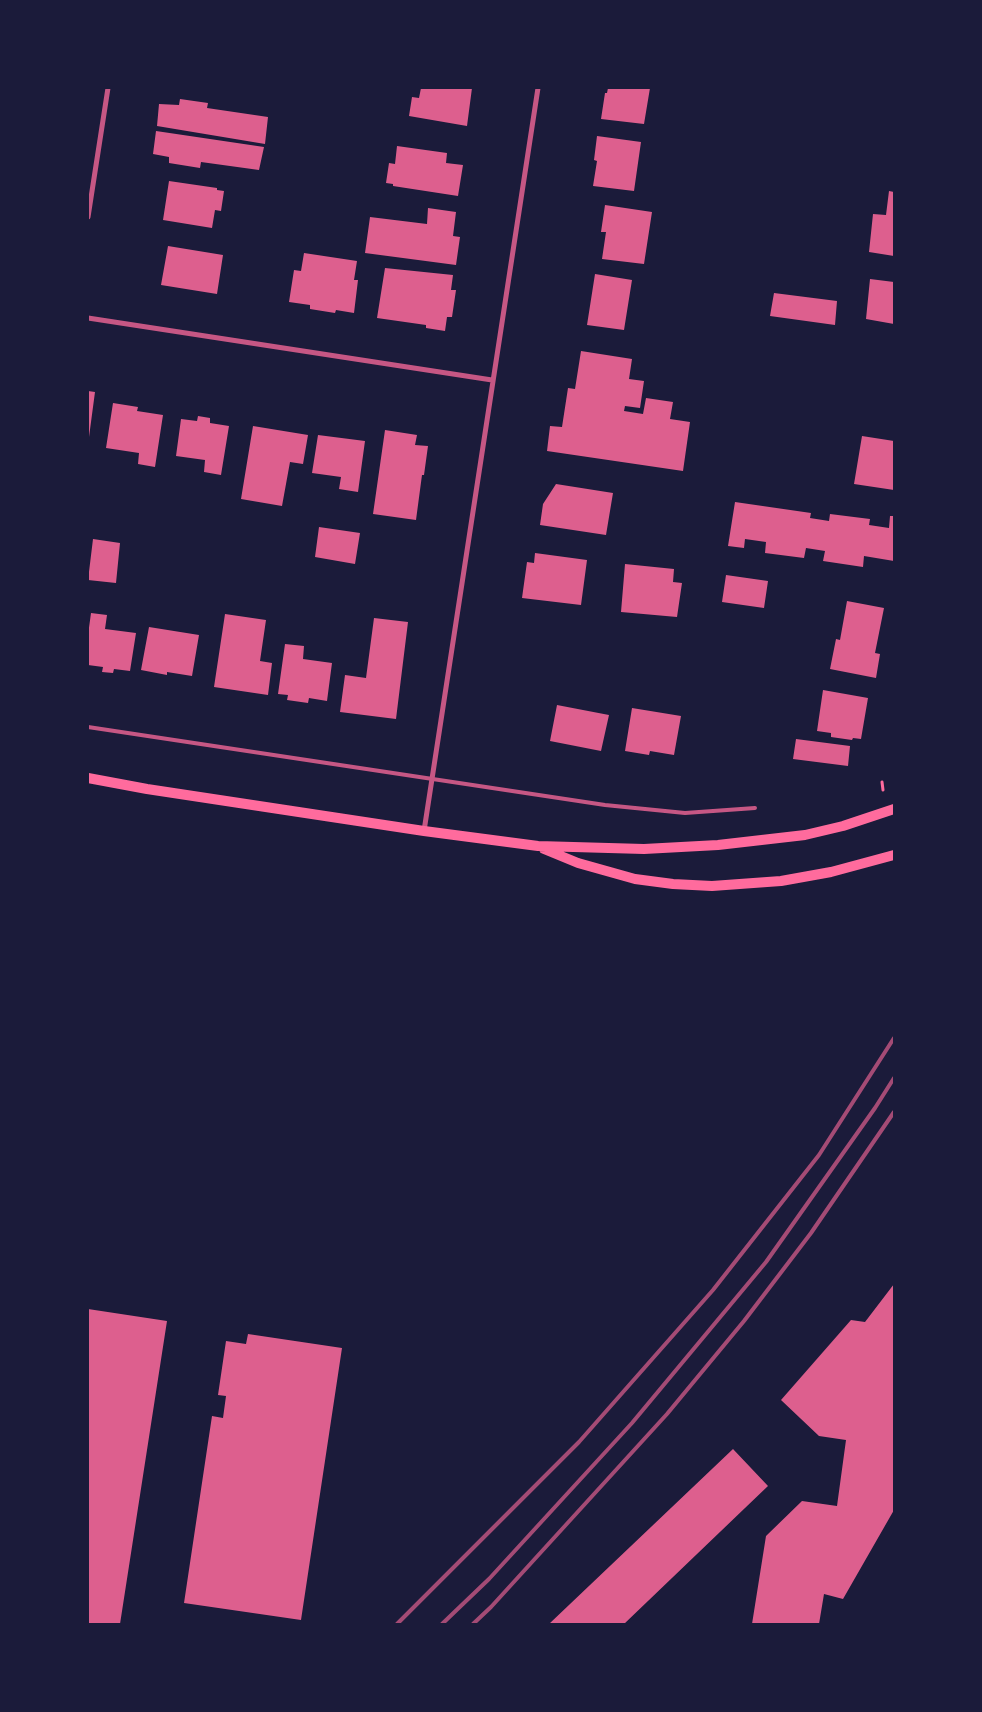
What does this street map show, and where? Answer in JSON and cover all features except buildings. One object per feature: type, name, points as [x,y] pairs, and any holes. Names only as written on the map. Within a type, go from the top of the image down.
[{"type":"main road","points":[[88,778],[147,789],[424,831],[538,846],[644,849],[718,845],[805,835],[843,826],[894,809]]},
{"type":"main road","points":[[538,846],[578,863],[635,879],[672,884],[712,886],[789,880],[831,872],[894,855]]},
{"type":"street","points":[[88,217],[108,88]]},
{"type":"street","points":[[424,831],[430,779],[538,88]]},
{"type":"street","points":[[88,318],[492,380]]},
{"type":"lane","points":[[88,727],[605,806],[686,813],[755,808]]},
{"type":"path","points":[[882,782],[883,790]]},
{"type":"railway","points":[[397,1624],[579,1442],[713,1290],[819,1155],[894,1038]]},
{"type":"railway","points":[[442,1624],[489,1579],[632,1423],[766,1262],[875,1108],[894,1078]]},
{"type":"railway","points":[[473,1624],[491,1607],[667,1414],[744,1321],[811,1233],[894,1112]]}]
